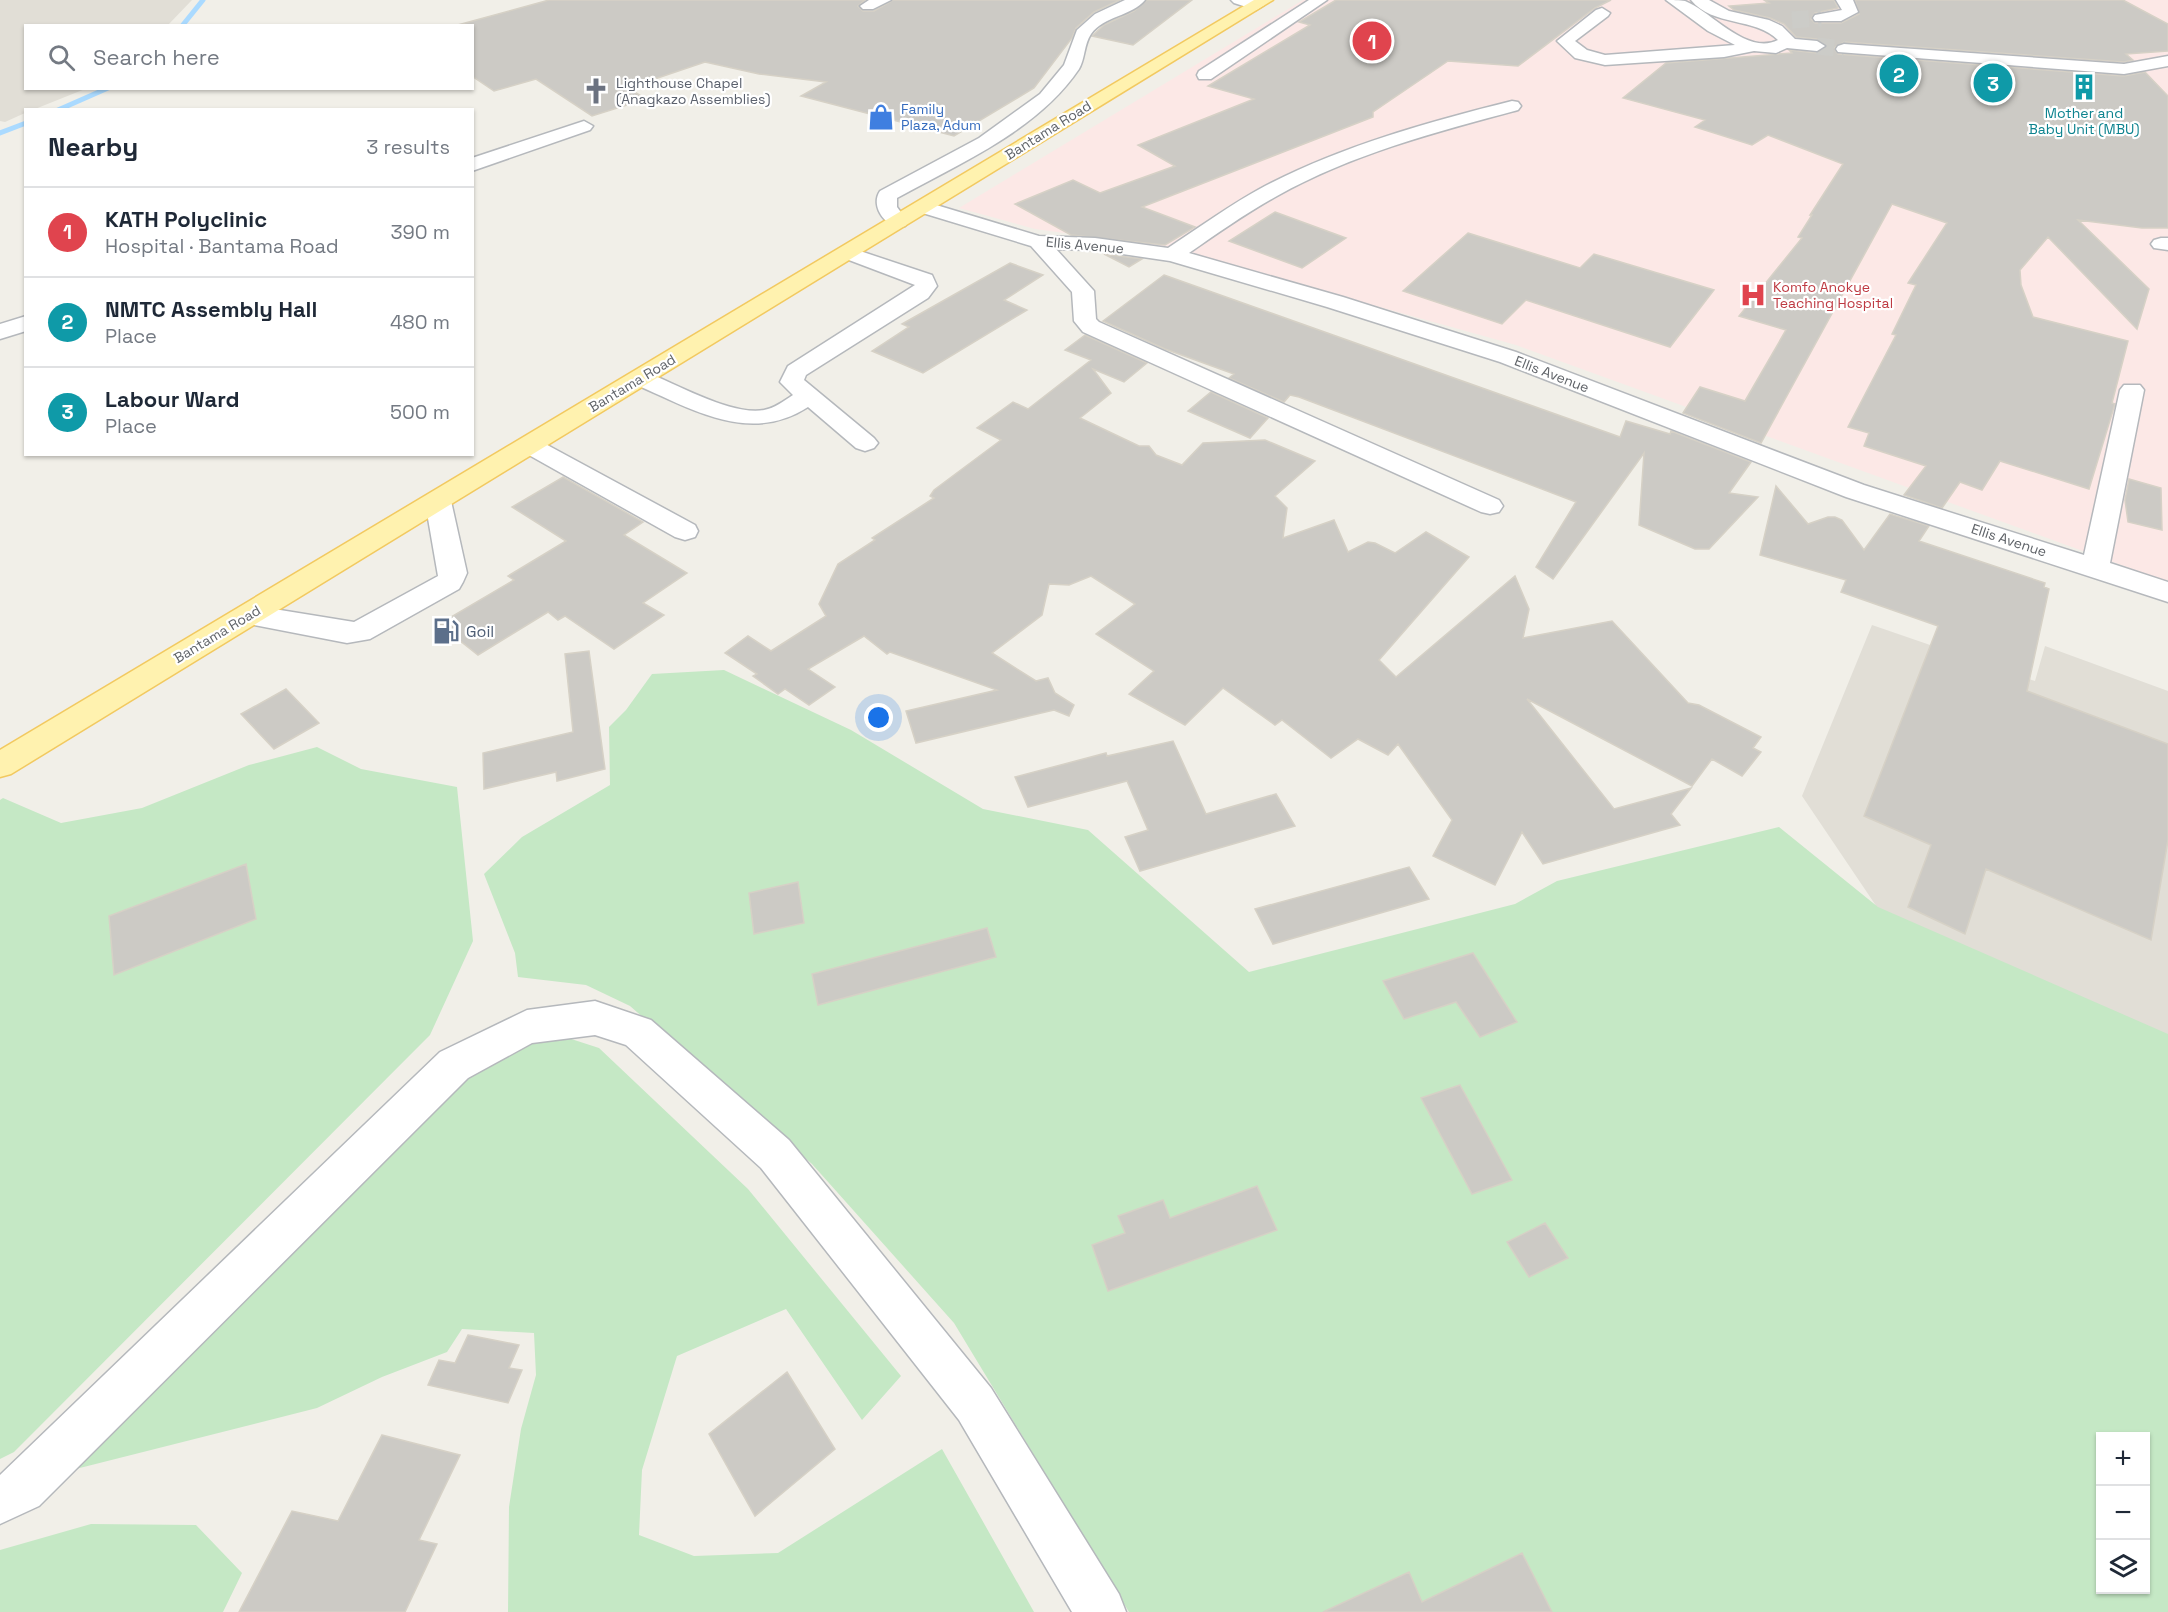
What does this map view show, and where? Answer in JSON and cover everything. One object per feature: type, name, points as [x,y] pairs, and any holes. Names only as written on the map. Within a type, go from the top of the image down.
[{"type":"main road","name":"Bantama Road","points":[[0,765],[848,253],[1253,2]]},
{"type":"street","points":[[868,6],[884,0]]},
{"type":"street","points":[[898,222],[887,208],[887,195],[986,141],[1046,99],[1072,66],[1083,33],[1101,18],[1137,0]]},
{"type":"street","points":[[1205,75],[1319,0]]},
{"type":"street","points":[[1674,0],[1738,43],[1764,48],[1786,43],[1817,46]]},
{"type":"street","points":[[1699,0],[1721,14],[1760,21],[1792,20]]},
{"type":"street","points":[[1821,18],[1841,16],[1850,12],[1849,5],[1844,0]]},
{"type":"street","points":[[1602,13],[1565,41],[1569,46],[1581,54],[1605,60],[1724,52],[1752,47]]},
{"type":"street","points":[[1760,21],[1783,34],[1788,41],[1786,43]]},
{"type":"street","points":[[1844,49],[2124,69],[2168,79]]},
{"type":"street","points":[[2124,69],[2168,61]]},
{"type":"street","points":[[1172,255],[1241,208],[1311,172],[1417,132],[1512,106]]},
{"type":"street","points":[[474,164],[584,126]]},
{"type":"street","name":"Ellis Avenue","points":[[923,207],[1038,242],[1095,244],[1172,255],[1335,302],[1508,357],[1855,491],[2168,592]]},
{"type":"street","points":[[1038,242],[1083,291],[1085,321],[1091,327],[1490,506]]},
{"type":"street","points":[[848,253],[924,280],[926,286],[920,293],[796,371],[792,382],[807,397],[865,443]]},
{"type":"street","points":[[0,332],[24,324]]},
{"type":"street","points":[[640,378],[742,417],[762,418],[786,411],[807,397]]},
{"type":"street","points":[[2095,567],[2132,390]]},
{"type":"street","points":[[529,445],[685,531]]},
{"type":"street","points":[[249,615],[347,633],[360,632],[449,582],[453,573],[438,501]]},
{"type":"street","points":[[0,1500],[22,1489],[454,1065],[526,1027],[595,1018],[638,1032],[775,1154],[975,1404],[1101,1612]]},
{"type":"shaded area","points":[[0,0],[192,0],[169,24],[24,24],[24,90],[82,90],[38,108],[24,108],[24,113],[5,122],[0,121]]},
{"type":"shaded area","name":"Komfo Anokye Teaching Hospital","points":[[1303,0],[2168,0],[2168,582],[1516,345],[1161,246],[1035,229],[959,208]]},
{"type":"shaded area","points":[[1872,625],[2035,681],[2045,646],[2168,691],[2168,1047],[1887,922],[1802,796]]},
{"type":"green space","points":[[724,670],[851,730],[983,809],[1088,830],[1249,972],[1515,904],[1557,881],[1779,827],[1878,907],[2168,1034],[2168,1612],[1129,1612],[954,1323],[812,1164],[630,1006],[586,985],[518,977],[515,953],[484,874],[522,837],[610,785],[609,727],[626,710],[652,674]]},
{"type":"green space","points":[[317,747],[361,769],[457,787],[473,941],[430,1035],[14,1452],[0,1459],[0,800],[3,798],[61,823],[142,808],[249,765]]},
{"type":"green space","points":[[562,1036],[599,1048],[748,1189],[901,1376],[862,1420],[786,1309],[677,1356],[642,1470],[639,1535],[694,1556],[778,1553],[942,1449],[1034,1612],[508,1612],[509,1507],[521,1429],[536,1375],[534,1333],[462,1329],[447,1352],[382,1377],[317,1408],[52,1475],[464,1071],[512,1046]]},
{"type":"green space","points":[[91,1524],[196,1525],[242,1573],[223,1612],[0,1612],[0,1550]]},
{"type":"building","points":[[549,0],[865,0],[858,6],[863,11],[874,11],[893,0],[1120,0],[1094,12],[1076,28],[1072,38],[1034,88],[954,136],[801,96],[826,82],[759,74],[705,62],[628,88],[646,99],[592,116],[536,79],[494,91],[474,77],[474,24],[461,24]]},
{"type":"building","points":[[1147,0],[1192,0],[1133,45],[1092,36],[1104,25],[1134,11]]},
{"type":"building","points":[[1336,0],[1611,0],[1595,8],[1518,66],[1448,61],[1373,112],[1373,117],[1142,207],[1195,227],[1165,245],[1071,235],[1015,204],[1073,180],[1100,193],[1175,166],[1138,145],[1254,99],[1208,86],[1310,25],[1299,22]]},
{"type":"building","points":[[1764,0],[1834,0],[1838,8],[1815,13],[1811,19],[1815,23],[1841,23],[1859,14],[1855,0],[2123,0],[2168,24],[2168,51],[2126,54],[2133,60],[2124,62],[1844,42],[1834,48],[1838,54],[2124,76],[2145,72],[2168,96],[2168,228],[2142,228],[2078,220],[2149,289],[2137,329],[2048,237],[2020,270],[2021,285],[2033,317],[2128,341],[2112,403],[2115,404],[2089,489],[2000,461],[1982,490],[1960,482],[1942,508],[1904,495],[1926,466],[1864,446],[1869,433],[1848,427],[1896,335],[1892,334],[1916,285],[1908,283],[1947,223],[1892,204],[1761,443],[1683,413],[1700,387],[1745,401],[1786,330],[1739,316],[1802,238],[1798,237],[1812,215],[1810,215],[1843,164],[1768,135],[1752,145],[1695,127],[1705,120],[1623,98],[1666,63],[1792,53],[1789,50],[1817,53],[1827,47],[1817,39],[1796,37],[1784,24],[1770,18],[1734,10],[1729,6],[1769,3]]},
{"type":"building","points":[[1275,212],[1346,238],[1302,268],[1229,241]]},
{"type":"building","points":[[1468,233],[1580,268],[1594,254],[1714,290],[1670,347],[1526,300],[1502,324],[1403,291]]},
{"type":"building","points":[[1104,254],[1142,259],[1129,267]]},
{"type":"building","points":[[1010,263],[1043,275],[1004,300],[1027,310],[923,373],[872,351],[909,327],[902,324]]},
{"type":"building","points":[[1164,275],[1620,437],[1626,421],[1670,434],[1671,431],[1751,462],[1729,493],[1758,497],[1709,549],[1695,549],[1639,525],[1644,453],[1553,579],[1536,567],[1576,502],[1299,397],[1290,395],[1284,402],[1229,378],[1234,374],[1165,349],[1103,321]]},
{"type":"building","points":[[1085,335],[1147,363],[1124,382],[1093,369],[1111,393],[1080,418],[1139,446],[1149,446],[1156,455],[1182,465],[1203,443],[1265,440],[1315,461],[1275,496],[1287,508],[1283,538],[1334,520],[1348,552],[1368,542],[1395,553],[1426,532],[1469,557],[1379,660],[1396,677],[1515,576],[1529,609],[1523,638],[1612,621],[1688,703],[1699,705],[1761,737],[1753,748],[1761,752],[1742,776],[1712,759],[1692,786],[1527,699],[1614,809],[1691,788],[1671,814],[1680,825],[1543,864],[1522,832],[1495,885],[1433,856],[1452,820],[1398,744],[1388,755],[1358,739],[1331,758],[1282,720],[1275,725],[1223,688],[1185,725],[1129,694],[1154,671],[1096,634],[1135,604],[1091,576],[1069,585],[1049,584],[1042,615],[992,653],[1036,681],[1048,678],[1055,693],[1074,705],[1069,716],[1054,710],[916,743],[906,711],[997,690],[890,652],[887,654],[864,636],[808,669],[835,687],[809,705],[785,689],[778,694],[753,676],[757,674],[725,653],[748,636],[771,651],[826,616],[819,604],[838,564],[875,540],[872,538],[934,498],[930,496],[934,490],[1001,440],[977,428],[1013,402],[1028,409],[1091,360],[1065,350]]},
{"type":"building","points":[[1211,392],[1268,418],[1250,438],[1188,411]]},
{"type":"building","points":[[563,477],[643,522],[624,535],[687,573],[643,603],[664,615],[614,649],[565,616],[558,620],[548,612],[478,655],[439,624],[514,580],[508,576],[566,541],[512,507]]},
{"type":"building","points":[[2129,479],[2161,488],[2162,530],[2128,522],[2125,500]]},
{"type":"building","points":[[1776,486],[1808,524],[1828,517],[1842,520],[1864,550],[1890,514],[1929,526],[1919,541],[2045,583],[2044,587],[2049,589],[2027,691],[2168,744],[2168,840],[2151,940],[1986,869],[1965,934],[1908,907],[1931,845],[1864,816],[1938,626],[1841,592],[1846,580],[1760,555]]},
{"type":"building","points":[[589,651],[605,769],[557,781],[556,772],[484,789],[483,753],[573,732],[565,654]]},
{"type":"building","points":[[286,689],[319,723],[274,749],[241,714]]},
{"type":"building","points":[[1173,741],[1206,814],[1276,794],[1295,826],[1140,871],[1125,837],[1148,830],[1127,781],[1028,807],[1015,777],[1106,753],[1107,756]]},
{"type":"building","points":[[246,864],[256,919],[114,975],[109,916]]},
{"type":"building","points":[[1409,867],[1429,899],[1273,944],[1255,909]]},
{"type":"building","points":[[798,882],[804,923],[754,934],[749,893]]},
{"type":"building","points":[[987,928],[996,957],[818,1005],[812,974]]},
{"type":"building","points":[[1473,953],[1517,1022],[1480,1037],[1456,1002],[1404,1019],[1383,981]]},
{"type":"building","points":[[1460,1085],[1512,1180],[1472,1194],[1421,1098]]},
{"type":"building","points":[[1257,1186],[1277,1230],[1108,1291],[1092,1245],[1125,1233],[1118,1216],[1163,1200],[1170,1218]]},
{"type":"building","points":[[1545,1223],[1568,1258],[1529,1277],[1507,1242]]},
{"type":"building","points":[[468,1335],[519,1345],[509,1368],[522,1370],[508,1403],[428,1385],[439,1360],[455,1363]]},
{"type":"building","points":[[787,1372],[835,1449],[755,1516],[709,1434]]},
{"type":"building","points":[[382,1435],[460,1455],[419,1540],[437,1544],[405,1612],[239,1612],[292,1511],[338,1521]]},
{"type":"building","points":[[1522,1553],[1552,1612],[1323,1612],[1409,1572],[1422,1602]]},
{"type":"waterway","points":[[184,24],[203,0]]},
{"type":"waterway","points":[[63,108],[103,90]]},
{"type":"waterway","points":[[0,133],[24,124]]},
{"type":"tunnel","points":[[1792,20],[1821,18]]},
{"type":"tunnel","points":[[1817,46],[1844,49]]},
{"type":"place","name":"KATH Polyclinic","points":[[1372,41]]},
{"type":"place","name":"NMTC Assembly Hall","points":[[1899,74]]},
{"type":"place","name":"Labour Ward","points":[[1993,83]]},
{"type":"place","name":"Mother and Baby Unit (MBU)","points":[[2084,87]]},
{"type":"place","name":"Lighthouse Chapel (Anagkazo Assemblies)","points":[[596,91]]},
{"type":"place","name":"Family Plaza, Adum","points":[[881,117]]},
{"type":"place","name":"Komfo Anokye Teaching Hospital","points":[[1753,295]]},
{"type":"place","name":"Goil","points":[[446,631]]}]
